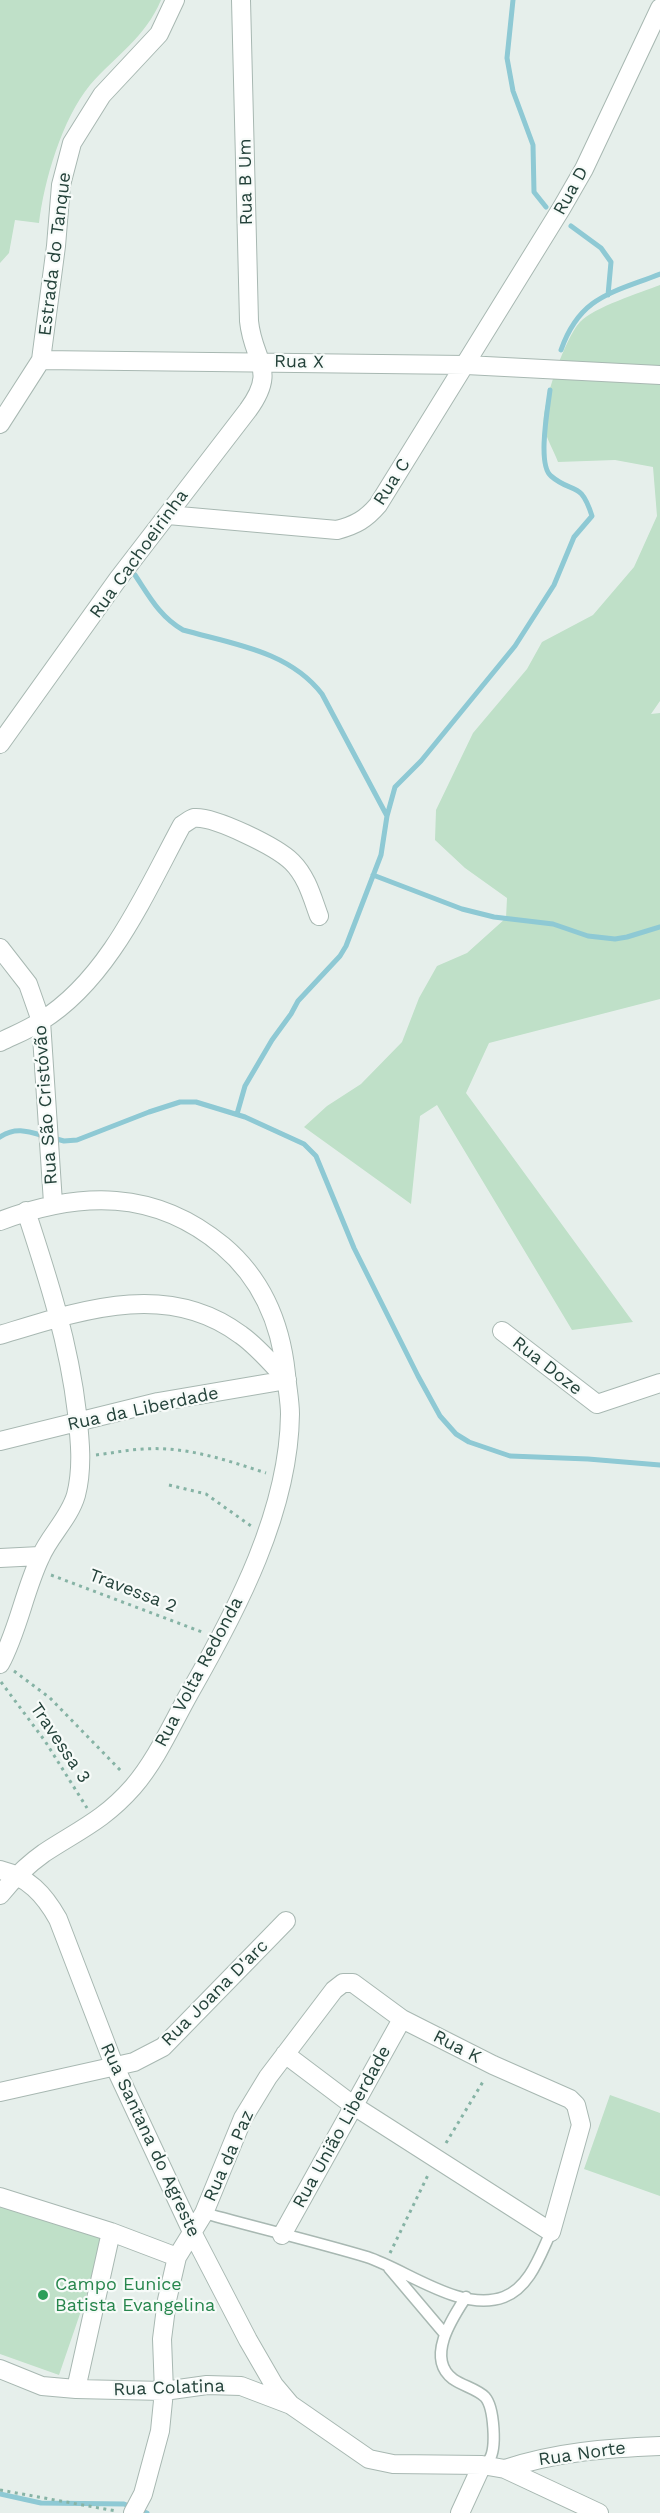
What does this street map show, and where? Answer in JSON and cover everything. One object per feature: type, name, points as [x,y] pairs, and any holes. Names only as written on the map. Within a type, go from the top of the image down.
[{"type":"street","name":"Estrada do Tanque","points":[[0,424],[41,360],[56,246],[61,185],[72,143],[102,95],[159,34],[176,0]]},
{"type":"street","name":"Rua B Um","points":[[241,0],[249,321],[251,334],[261,361]]},
{"type":"street","name":"Rua D","points":[[466,365],[584,169],[660,8]]},
{"type":"street","name":"Rua X","points":[[41,360],[466,365],[660,375]]},
{"type":"street","name":"Rua Cachoeirinha","points":[[0,744],[118,579],[259,395],[264,373],[261,361]]},
{"type":"street","name":"Rua C","points":[[168,514],[337,530],[354,526],[366,518],[378,505],[466,365]]},
{"type":"street","points":[[0,1042],[41,1021],[74,995],[118,942],[182,825],[192,818],[202,819],[253,836],[291,861],[307,882],[318,916]]},
{"type":"street","name":"Rua São Cristóvão","points":[[0,948],[28,984],[41,1021],[53,1203]]},
{"type":"street","name":"Rua Volta Redonda","points":[[0,1221],[53,1203],[98,1200],[139,1204],[165,1211],[193,1225],[239,1259],[264,1296],[284,1353],[290,1413],[282,1478],[265,1535],[221,1639],[155,1757],[134,1785],[96,1822],[9,1872],[0,1895]]},
{"type":"street","points":[[0,1669],[14,1635],[38,1562],[69,1512],[75,1497],[80,1458],[69,1353],[46,1269],[26,1211]]},
{"type":"street","points":[[0,1335],[110,1305],[165,1304],[215,1320],[241,1334],[287,1380]]},
{"type":"street","name":"Rua Doze","points":[[502,1331],[597,1404],[660,1383]]},
{"type":"street","name":"Rua da Liberdade","points":[[0,1442],[158,1402],[287,1380]]},
{"type":"street","points":[[0,1557],[38,1562]]},
{"type":"street","name":"Rua Santana do Agreste","points":[[9,1872],[34,1886],[49,1903],[58,1919],[114,2065],[193,2234],[253,2349],[274,2385],[291,2405]]},
{"type":"street","name":"Rua Joana D'arc","points":[[0,2092],[134,2062],[163,2047],[286,1921]]},
{"type":"street","name":"Rua K","points":[[334,1990],[343,1983],[353,1983],[402,2019],[493,2065],[570,2099],[576,2105],[581,2125],[551,2232]]},
{"type":"street","name":"Rua da Paz","points":[[133,2513],[143,2494],[160,2431],[164,2391],[162,2338],[167,2300],[177,2257],[204,2213],[243,2118],[268,2077],[334,1990]]},
{"type":"street","name":"Rua União Liberdade","points":[[282,2235],[402,2019]]},
{"type":"street","points":[[285,2054],[354,2106],[551,2232]]},
{"type":"street","points":[[0,2197],[111,2232],[177,2257]]},
{"type":"street","points":[[76,2389],[111,2232]]},
{"type":"street","name":"Rua Colatina","points":[[0,2369],[42,2386],[76,2389],[164,2391],[207,2385],[241,2386],[291,2405],[369,2459],[393,2464],[482,2465],[505,2469],[599,2513]]},
{"type":"street","name":"Rua Norte","points":[[505,2469],[564,2455],[618,2448],[660,2446]]},
{"type":"street","points":[[460,2513],[482,2465]]},
{"type":"lane","points":[[204,2213],[385,2263],[425,2285],[466,2297],[496,2299],[517,2289],[536,2264],[551,2232]]},
{"type":"lane","points":[[385,2263],[444,2333]]},
{"type":"lane","points":[[466,2297],[444,2333],[443,2360],[447,2373],[462,2385],[481,2394],[490,2404],[493,2445],[490,2460],[482,2465]]},
{"type":"path","points":[[80,1458],[144,1449],[185,1451],[211,1455],[282,1478]]},
{"type":"path","points":[[169,1485],[206,1494],[265,1535]]},
{"type":"path","name":"Travessa 2","points":[[38,1562],[221,1639]]},
{"type":"path","points":[[0,1669],[50,1698],[134,1785]]},
{"type":"path","name":"Travessa 3","points":[[0,1669],[96,1822]]},
{"type":"path","points":[[0,2490],[124,2513]]},
{"type":"green space","points":[[0,0],[161,0],[138,36],[100,74],[80,99],[56,151],[45,188],[39,223],[15,220],[9,253],[0,263]]},
{"type":"green space","points":[[660,285],[660,701],[651,714],[660,713],[660,999],[489,1043],[466,1093],[633,1322],[572,1330],[437,1105],[420,1116],[411,1204],[304,1127],[327,1106],[361,1084],[402,1042],[419,998],[437,966],[467,953],[506,918],[507,898],[465,868],[435,840],[436,810],[473,733],[527,669],[542,642],[593,615],[634,567],[657,516],[653,467],[615,460],[558,462],[545,431],[544,417],[550,389],[561,357],[580,322],[606,306]]},
{"type":"green space","points":[[610,2095],[660,2113],[660,2196],[584,2169]]},
{"type":"green space","name":"Campo Eunice Batista Evangelina","points":[[0,2201],[107,2235],[59,2375],[0,2354]]},
{"type":"waterway","points":[[513,0],[507,58],[513,91],[533,145],[534,192],[546,207]]},
{"type":"waterway","points":[[571,226],[601,248],[611,262],[608,295]]},
{"type":"waterway","points":[[561,350],[569,332],[588,307],[613,292],[660,274]]},
{"type":"waterway","points":[[237,1114],[245,1086],[272,1040],[298,1001],[340,956],[346,946],[381,855],[387,816],[395,787],[421,761],[515,646],[554,585],[574,537],[592,516],[580,492],[559,482],[547,470],[544,435],[550,390]]},
{"type":"waterway","points":[[135,575],[161,612],[183,630],[259,651],[277,659],[309,679],[322,694],[387,816]]},
{"type":"waterway","points":[[373,875],[462,909],[494,917],[553,924],[588,936],[615,939],[660,927]]},
{"type":"waterway","points":[[53,1138],[64,1141],[77,1140],[180,1102],[196,1102],[245,1117],[304,1144],[316,1156],[354,1248],[418,1376],[440,1416],[456,1434],[469,1442],[510,1456],[660,1465]]},
{"type":"waterway","points":[[0,1137],[16,1131],[27,1131],[44,1136]]},
{"type":"waterway","points":[[0,2494],[41,2503],[124,2504],[147,2513]]},
{"type":"place","name":"Campo Eunice Batista Evangelina","points":[[43,2295]]}]
